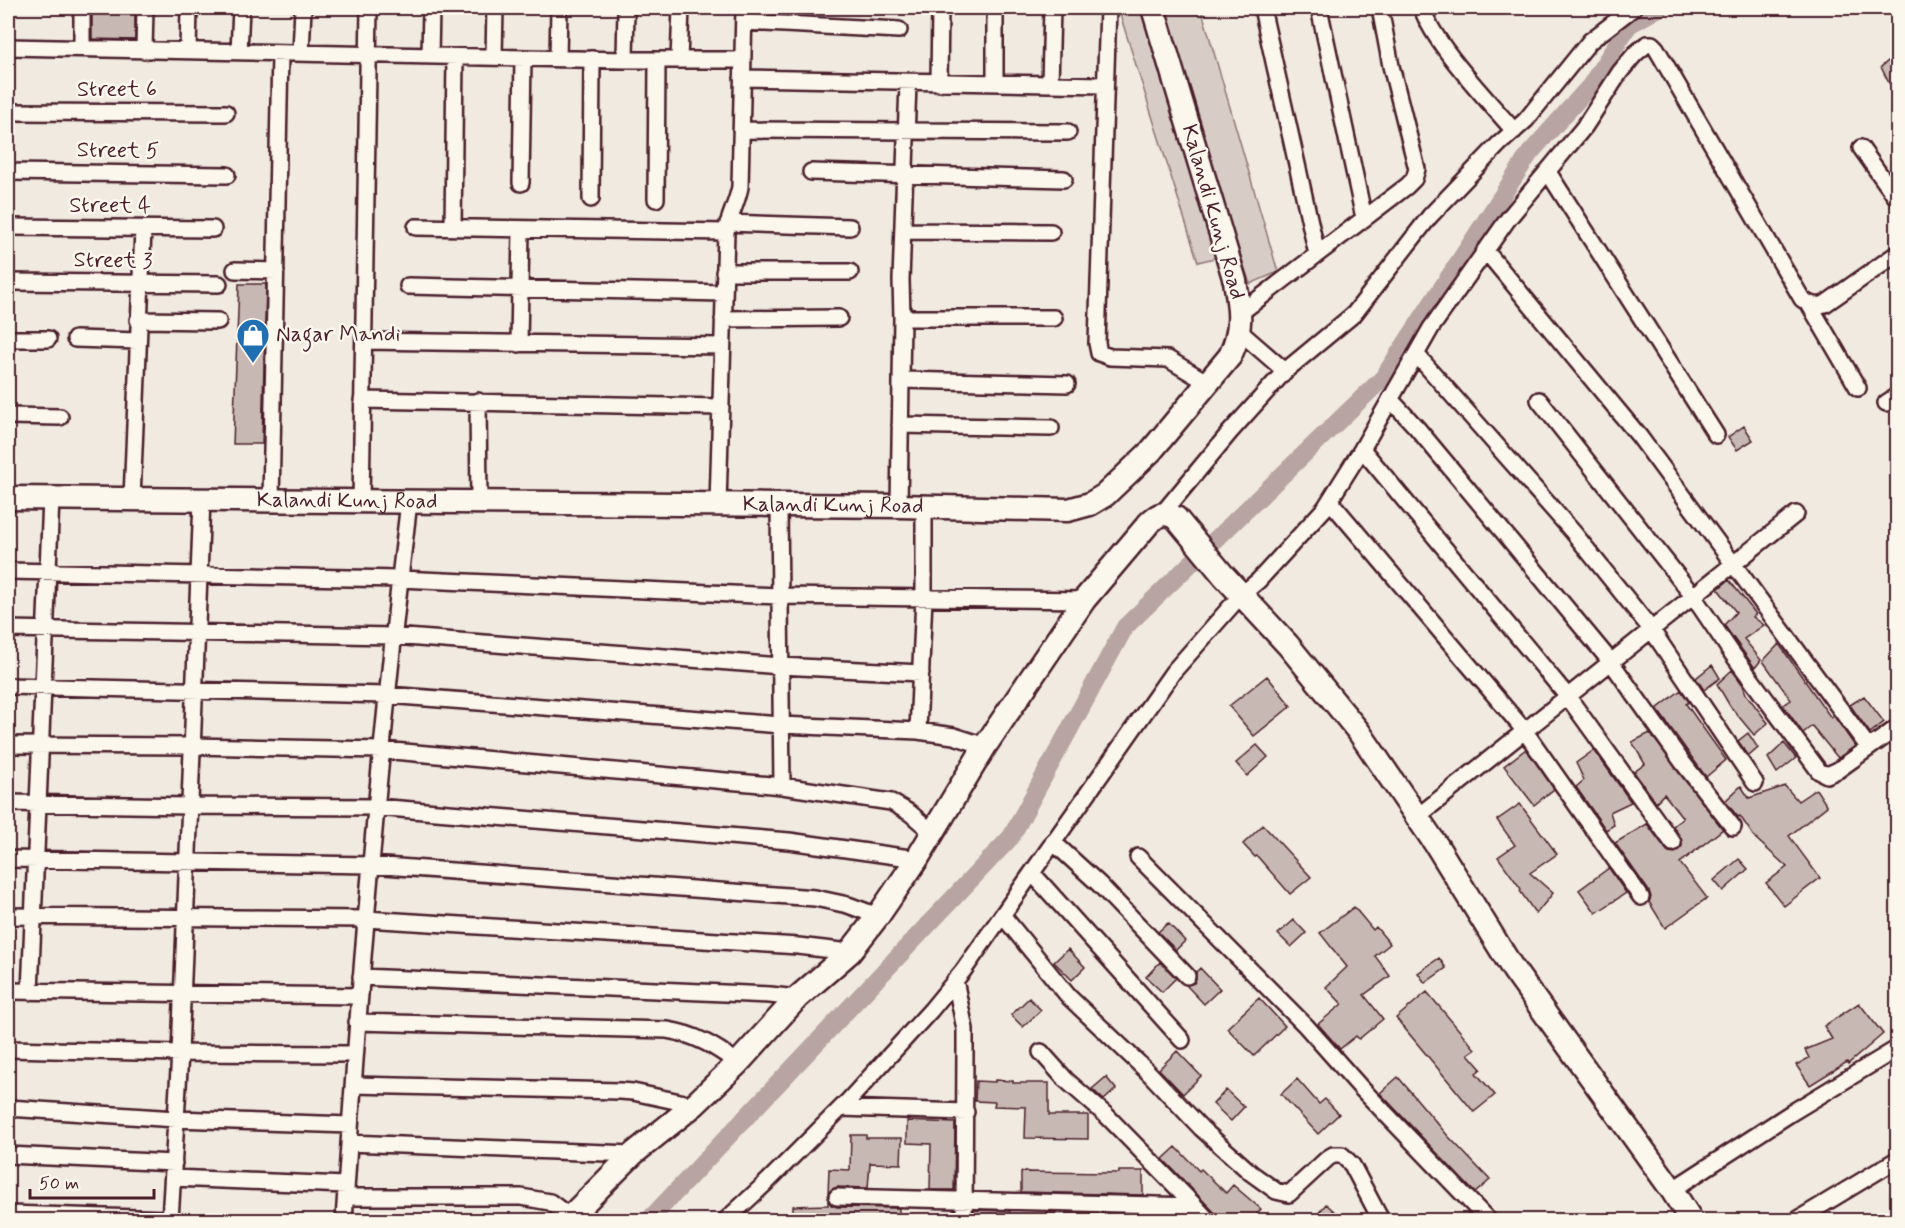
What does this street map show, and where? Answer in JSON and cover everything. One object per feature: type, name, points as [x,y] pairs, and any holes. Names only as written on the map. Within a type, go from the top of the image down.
[{"type":"street","points":[[82,8],[82,48]]},
{"type":"street","points":[[144,51],[145,8]]},
{"type":"street","points":[[188,51],[189,8]]},
{"type":"street","points":[[239,52],[241,8]]},
{"type":"street","points":[[301,53],[303,8]]},
{"type":"street","points":[[362,502],[369,8]]},
{"type":"street","points":[[430,56],[431,8]]},
{"type":"street","points":[[494,57],[495,8]]},
{"type":"street","points":[[558,58],[559,8]]},
{"type":"street","points":[[625,60],[626,8]]},
{"type":"street","points":[[679,60],[681,8]]},
{"type":"street","points":[[939,83],[940,8]]},
{"type":"street","points":[[995,8],[995,83]]},
{"type":"street","points":[[1050,84],[1052,8]]},
{"type":"street","points":[[1108,8],[1097,343],[1099,353],[1110,357],[1168,359],[1208,382]]},
{"type":"street","name":"Kalandi Kunj Road","points":[[8,498],[899,506],[1068,510],[1090,504],[1105,495],[1151,451],[1230,356],[1238,340],[1239,322],[1235,281],[1153,8]]},
{"type":"street","points":[[1262,8],[1317,254]]},
{"type":"street","points":[[1319,8],[1364,218]]},
{"type":"street","points":[[1286,371],[1239,322],[1317,254],[1407,186],[1414,178],[1417,169],[1393,76],[1380,8]]},
{"type":"street","points":[[1422,8],[1448,52],[1514,131]]},
{"type":"street","points":[[8,1155],[173,1170],[346,1191],[521,1197],[550,1203],[569,1219],[633,1154],[694,1105],[738,1064],[797,998],[850,952],[917,859],[985,746],[1084,600],[1149,523],[1162,514],[1230,432],[1286,371],[1354,314],[1430,216],[1547,95],[1590,41],[1634,8]]},
{"type":"street","points":[[718,505],[724,272],[727,228],[740,187],[744,15],[899,30]]},
{"type":"street","points":[[726,1221],[841,1108],[931,1010],[1003,916],[1173,672],[1241,595],[1286,553],[1330,501],[1431,328],[1485,250],[1585,126],[1620,72],[1641,48],[1652,44],[1656,48],[1802,299],[1818,306],[1825,304],[1898,253]]},
{"type":"street","points":[[8,47],[455,57],[742,60]]},
{"type":"street","points":[[271,501],[280,53]]},
{"type":"street","points":[[453,228],[455,57]]},
{"type":"street","points":[[521,183],[523,58]]},
{"type":"street","points":[[591,199],[592,59]]},
{"type":"street","points":[[656,199],[657,60]]},
{"type":"street","points":[[742,78],[1105,85]]},
{"type":"street","points":[[899,506],[901,280],[908,83]]},
{"type":"street","name":"Street 6","points":[[8,112],[226,113]]},
{"type":"street","points":[[741,130],[1068,132]]},
{"type":"street","points":[[1861,148],[1898,200]]},
{"type":"street","name":"Street 5","points":[[8,172],[227,175]]},
{"type":"street","points":[[811,172],[1064,179]]},
{"type":"street","points":[[1548,172],[1716,435]]},
{"type":"street","name":"Street 4","points":[[8,227],[213,229]]},
{"type":"street","points":[[416,227],[521,229],[850,227]]},
{"type":"street","points":[[132,500],[143,229]]},
{"type":"street","points":[[519,344],[521,229]]},
{"type":"street","points":[[903,231],[1051,232]]},
{"type":"street","points":[[1485,250],[1639,436],[1869,748]]},
{"type":"street","points":[[235,270],[276,271]]},
{"type":"street","points":[[724,272],[850,272]]},
{"type":"street","name":"Street 3","points":[[8,282],[219,284]]},
{"type":"street","points":[[408,286],[724,293]]},
{"type":"street","points":[[1809,304],[1858,388]]},
{"type":"street","points":[[723,319],[839,318]]},
{"type":"street","points":[[902,318],[1054,318]]},
{"type":"street","points":[[138,320],[218,321]]},
{"type":"street","points":[[8,339],[48,339]]},
{"type":"street","points":[[75,339],[138,340]]},
{"type":"street","points":[[364,341],[722,346]]},
{"type":"street","points":[[1416,354],[1573,532],[1651,629],[1755,783]]},
{"type":"street","points":[[901,380],[1067,384]]},
{"type":"street","points":[[1390,399],[1611,662],[1678,756],[1733,826]]},
{"type":"street","points":[[362,400],[721,407]]},
{"type":"street","points":[[1539,400],[1693,596],[1731,652],[1819,771],[1827,775],[1832,774],[1898,727]]},
{"type":"street","points":[[478,401],[479,503]]},
{"type":"street","points":[[8,416],[60,417]]},
{"type":"street","points":[[900,425],[1051,428]]},
{"type":"street","points":[[1362,449],[1568,697],[1672,843]]},
{"type":"street","points":[[30,992],[51,499]]},
{"type":"street","points":[[8,1214],[170,1220],[180,1053],[202,500]]},
{"type":"street","points":[[1330,501],[1524,730],[1641,897]]},
{"type":"street","points":[[344,1221],[359,996],[376,807],[409,502]]},
{"type":"street","points":[[778,506],[782,786]]},
{"type":"street","points":[[918,731],[924,598],[924,507]]},
{"type":"street","points":[[1162,514],[1169,514],[1176,518],[1224,576],[1288,645],[1359,732],[1437,846],[1513,969],[1672,1190],[1691,1221]]},
{"type":"street","points":[[1417,817],[1796,514]]},
{"type":"street","points":[[8,571],[400,579],[779,596],[1084,600]]},
{"type":"street","points":[[8,629],[393,636],[780,666],[921,673]]},
{"type":"street","points":[[8,686],[387,695],[781,725],[918,731],[954,736],[985,746]]},
{"type":"street","points":[[8,745],[382,750],[782,786],[891,802],[910,813],[933,833]]},
{"type":"street","points":[[8,803],[376,807],[789,841],[917,859]]},
{"type":"street","points":[[1053,842],[1099,884],[1187,976]]},
{"type":"street","points":[[1138,857],[1306,1026],[1361,1088],[1488,1221]]},
{"type":"street","points":[[8,859],[371,865],[815,898],[848,905],[878,916]]},
{"type":"street","points":[[1033,873],[1182,1040]]},
{"type":"street","points":[[8,916],[366,919],[798,946],[850,952]]},
{"type":"street","points":[[1003,916],[1069,997],[1251,1173],[1276,1191],[1289,1194],[1333,1155],[1342,1155],[1352,1165],[1381,1221]]},
{"type":"street","points":[[361,977],[759,994],[797,998]]},
{"type":"street","points":[[955,980],[965,1029],[964,1221]]},
{"type":"street","points":[[8,991],[359,996]]},
{"type":"street","points":[[357,1022],[668,1030],[681,1032],[703,1041],[717,1048],[738,1064]]},
{"type":"street","points":[[1672,1190],[1791,1113],[1898,1048]]},
{"type":"street","points":[[8,1049],[355,1054]]},
{"type":"street","points":[[1041,1052],[1066,1080],[1107,1116],[1208,1221]]},
{"type":"street","points":[[353,1085],[633,1092],[694,1105]]},
{"type":"street","points":[[8,1108],[176,1119],[350,1125]]},
{"type":"street","points":[[841,1108],[966,1112]]},
{"type":"street","points":[[349,1143],[633,1154]]},
{"type":"street","points":[[1797,1221],[1898,1159]]},
{"type":"street","points":[[837,1197],[1195,1206]]},
{"type":"shaded area","points":[[1118,8],[1146,8],[1223,256],[1198,262]]},
{"type":"shaded area","points":[[1160,8],[1201,8],[1278,272],[1250,284]]},
{"type":"building","points":[[92,8],[135,8],[135,40],[92,39]]},
{"type":"building","points":[[1893,57],[1898,65],[1898,76],[1889,83],[1881,67]]},
{"type":"building","name":"Nagar Mandi","points":[[239,284],[266,284],[262,444],[233,444]]},
{"type":"building","points":[[1744,426],[1753,440],[1737,450],[1728,437]]},
{"type":"building","points":[[1729,580],[1756,614],[1753,617],[1764,625],[1744,639],[1761,660],[1755,668],[1724,625],[1736,612],[1718,589]]},
{"type":"building","points":[[1779,644],[1831,718],[1834,716],[1855,746],[1838,758],[1812,726],[1803,733],[1783,705],[1791,700],[1763,661]]},
{"type":"building","points":[[1712,665],[1720,678],[1704,690],[1696,678]]},
{"type":"building","points":[[1732,670],[1743,685],[1746,694],[1768,723],[1754,735],[1730,706],[1717,684]]},
{"type":"building","points":[[1267,676],[1291,706],[1254,736],[1229,706]]},
{"type":"building","points":[[1681,690],[1689,702],[1686,704],[1726,760],[1706,777],[1657,709]]},
{"type":"building","points":[[1864,696],[1884,722],[1870,733],[1850,705]]},
{"type":"building","points":[[1650,733],[1723,829],[1680,863],[1707,898],[1665,928],[1649,902],[1651,897],[1649,891],[1615,843],[1647,824],[1668,852],[1675,853],[1682,846],[1681,838],[1673,826],[1683,818],[1664,794],[1656,802],[1634,772],[1645,764],[1632,742]]},
{"type":"building","points":[[1748,733],[1758,748],[1749,756],[1738,741]]},
{"type":"building","points":[[1784,743],[1796,758],[1777,773],[1768,758]]},
{"type":"building","points":[[1257,745],[1268,757],[1247,776],[1236,763]]},
{"type":"building","points":[[1526,749],[1554,789],[1534,805],[1504,766]]},
{"type":"building","points":[[1594,750],[1631,802],[1610,812],[1614,825],[1606,830],[1576,787],[1584,780],[1576,763]]},
{"type":"building","points":[[1741,786],[1749,798],[1785,786],[1798,801],[1816,789],[1827,806],[1789,836],[1820,878],[1784,906],[1766,883],[1787,867],[1755,838],[1740,816],[1738,817],[1725,801]]},
{"type":"building","points":[[1520,804],[1557,854],[1530,873],[1553,893],[1536,914],[1498,857],[1515,845],[1497,820]]},
{"type":"building","points":[[1263,825],[1311,877],[1290,894],[1257,856],[1255,857],[1243,844]]},
{"type":"building","points":[[1739,859],[1748,869],[1723,891],[1714,880]]},
{"type":"building","points":[[1609,868],[1626,893],[1596,913],[1579,890]]},
{"type":"building","points":[[1354,907],[1373,930],[1376,927],[1390,944],[1375,956],[1390,976],[1364,995],[1383,1019],[1359,1039],[1356,1036],[1340,1049],[1318,1024],[1342,1004],[1326,987],[1347,967],[1320,933]]},
{"type":"building","points":[[1294,920],[1306,933],[1291,947],[1278,934]]},
{"type":"building","points":[[1168,923],[1185,941],[1176,950],[1158,932]]},
{"type":"building","points":[[1068,949],[1085,967],[1072,980],[1054,962]]},
{"type":"building","points":[[1439,958],[1446,968],[1425,983],[1418,973]]},
{"type":"building","points":[[1160,962],[1176,978],[1162,992],[1146,977]]},
{"type":"building","points":[[1200,968],[1220,989],[1204,1004],[1186,985],[1194,983],[1196,972]]},
{"type":"building","points":[[1427,992],[1475,1049],[1468,1054],[1481,1069],[1476,1073],[1495,1095],[1474,1112],[1396,1018]]},
{"type":"building","points":[[1029,998],[1041,1010],[1023,1027],[1011,1015]]},
{"type":"building","points":[[1259,998],[1285,1026],[1254,1056],[1227,1028]]},
{"type":"building","points":[[1859,1003],[1883,1034],[1848,1064],[1847,1062],[1810,1085],[1796,1065],[1809,1058],[1805,1050],[1832,1039],[1824,1026]]},
{"type":"building","points":[[1177,1051],[1201,1076],[1183,1094],[1159,1069]]},
{"type":"building","points":[[1106,1077],[1116,1089],[1104,1100],[1092,1089]]},
{"type":"building","points":[[1398,1077],[1448,1136],[1490,1180],[1475,1193],[1380,1093]]},
{"type":"building","points":[[1297,1079],[1319,1104],[1325,1099],[1339,1114],[1318,1134],[1281,1094]]},
{"type":"building","points":[[995,1080],[1013,1081],[1013,1083],[1049,1083],[1049,1115],[1088,1115],[1088,1139],[1025,1138],[1026,1107],[994,1106],[995,1102],[975,1101],[976,1081],[995,1082]]},
{"type":"building","points":[[1226,1090],[1244,1107],[1231,1121],[1213,1104]]},
{"type":"building","points":[[907,1121],[955,1123],[954,1190],[930,1190],[931,1144],[907,1143]]},
{"type":"building","points":[[851,1135],[866,1135],[866,1138],[902,1138],[901,1164],[870,1163],[868,1188],[837,1187],[828,1194],[829,1169],[850,1170]]},
{"type":"building","points":[[1176,1147],[1199,1171],[1201,1169],[1226,1193],[1233,1185],[1261,1209],[1251,1221],[1218,1221],[1215,1213],[1163,1159]]},
{"type":"building","points":[[1119,1171],[1143,1171],[1143,1195],[1021,1192],[1021,1172],[1119,1173]]},
{"type":"building","points":[[828,1199],[831,1205],[837,1207],[899,1208],[899,1221],[793,1221],[793,1206],[828,1205]]},
{"type":"building","points":[[1326,1204],[1345,1221],[1312,1221]]},
{"type":"building","points":[[974,1210],[1010,1211],[1010,1221],[974,1221]]},
{"type":"building","points":[[1047,1212],[1091,1213],[1091,1221],[1047,1221]]},
{"type":"building","points":[[1117,1214],[1142,1214],[1142,1221],[1117,1221]]},
{"type":"waterway","points":[[649,1220],[1011,837],[1125,627],[1383,378],[1530,153],[1590,86],[1629,25],[1659,8]]},
{"type":"place","name":"Nagar Mandi","points":[[253,364]]}]
